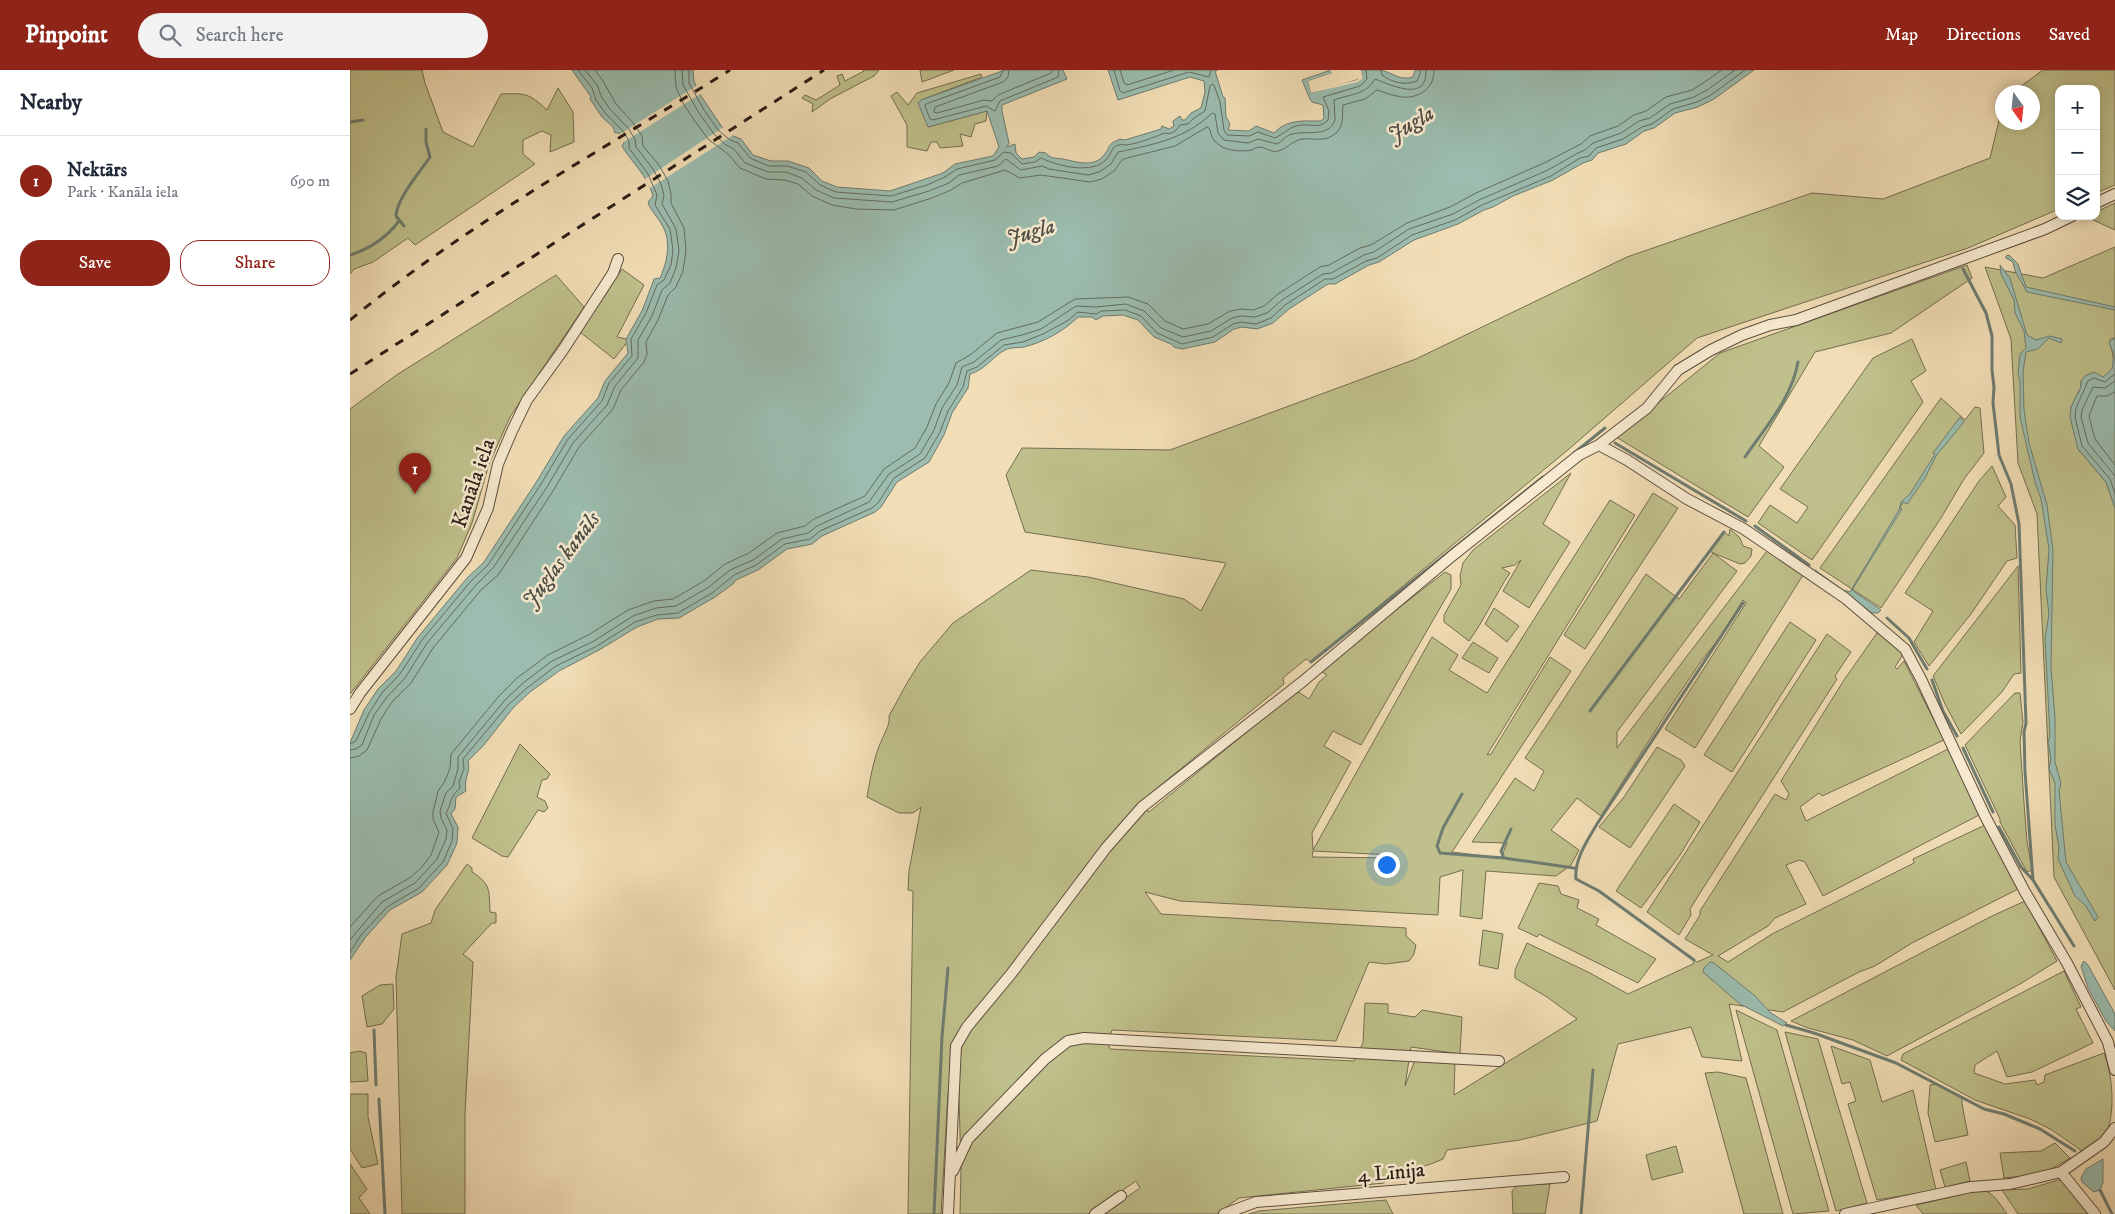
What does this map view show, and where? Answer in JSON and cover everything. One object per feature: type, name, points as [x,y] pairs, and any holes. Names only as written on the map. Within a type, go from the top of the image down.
[{"type":"street","points":[[2100,201],[2115,194]]},
{"type":"street","points":[[948,1214],[956,1046],[967,1027],[1011,974],[1106,848],[1142,807],[1302,682],[1452,556],[1571,461],[1599,445],[1647,408],[1678,370],[1726,343],[1770,325],[1796,320],[2045,230],[2064,220]]},
{"type":"street","name":"Kanāla iela","points":[[350,709],[360,693],[466,558],[488,508],[498,464],[512,431],[528,400],[613,273],[618,259]]},
{"type":"street","points":[[1599,445],[1627,460],[1687,499],[1744,528],[1844,598],[1905,649],[1921,679],[1989,825],[2025,892],[2067,963],[2108,1042],[2115,1070]]},
{"type":"street","points":[[950,1177],[968,1139],[1046,1059],[1068,1041],[1084,1038],[1499,1061]]},
{"type":"street","points":[[1845,1214],[1933,1194],[1971,1187],[2010,1184],[2061,1172],[2104,1142],[2115,1128]]},
{"type":"street","points":[[2061,1172],[2095,1214]]},
{"type":"street","name":"4 Līnija","points":[[1224,1214],[1256,1202],[1564,1177]]},
{"type":"street","points":[[1095,1214],[1120,1196]]},
{"type":"green space","points":[[350,70],[422,70],[443,132],[473,147],[501,94],[526,95],[536,100],[547,110],[558,88],[573,112],[574,142],[550,152],[551,135],[542,131],[523,140],[523,154],[535,164],[415,245],[408,238],[373,262],[354,269],[350,274]]},
{"type":"green space","points":[[863,70],[879,70],[874,76],[830,99],[812,112],[813,104],[802,98],[805,95],[816,100],[840,85],[837,76],[842,74],[845,81]]},
{"type":"green space","points":[[920,70],[954,70],[922,82]]},
{"type":"green space","points":[[2043,70],[2115,70],[2115,185],[2100,191],[2100,85],[2055,85],[2055,211],[1968,248],[1697,338],[1569,449],[1311,662],[1306,659],[1283,678],[1284,684],[1139,803],[1149,812],[1297,691],[1309,699],[1319,682],[1327,675],[1322,672],[1346,649],[1445,572],[1451,575],[1451,589],[1361,745],[1333,731],[1324,746],[1351,762],[1312,833],[1313,850],[1432,637],[1458,655],[1449,670],[1487,693],[1610,500],[1635,515],[1487,755],[1491,754],[1550,657],[1571,671],[1452,852],[1501,858],[1507,843],[1472,842],[1515,778],[1534,791],[1544,771],[1525,758],[1646,574],[1679,599],[1713,553],[1737,571],[1617,732],[1617,748],[1767,551],[1803,575],[1695,748],[1665,729],[1746,603],[1743,600],[1718,640],[1673,703],[1601,816],[1577,798],[1551,830],[1579,850],[1571,865],[1556,876],[1486,871],[1482,919],[1460,916],[1463,870],[1440,877],[1438,915],[1180,901],[1145,892],[1161,914],[1406,928],[1406,936],[1416,945],[1414,954],[1409,961],[1386,964],[1369,962],[1336,1041],[1112,1030],[1108,1044],[1110,1049],[1354,1061],[1363,1043],[1365,1003],[1388,1004],[1388,1013],[1415,1017],[1422,1010],[1462,1017],[1460,1054],[1411,1047],[1405,1086],[1415,1060],[1455,1062],[1454,1095],[1577,1019],[1547,997],[1515,978],[1515,970],[1527,943],[1588,972],[1628,994],[1693,964],[1694,960],[1697,962],[1713,955],[1685,939],[1700,915],[1700,911],[1775,794],[1786,800],[1789,794],[1781,781],[1844,680],[1877,633],[1886,637],[1904,653],[1895,667],[1897,669],[1904,661],[1944,740],[1822,796],[1819,793],[1800,807],[1806,821],[1948,749],[1981,814],[1823,896],[1805,862],[1799,860],[1786,865],[1806,904],[1775,918],[1768,926],[1718,956],[1728,962],[1772,934],[1914,863],[1913,859],[1985,825],[2018,889],[1912,943],[1875,966],[1859,972],[1783,1012],[1729,1004],[1742,1061],[1702,1057],[1691,1027],[1618,1044],[1597,1121],[1520,1140],[1447,1150],[1443,1159],[1426,1166],[1415,1168],[1397,1167],[1384,1183],[1239,1198],[1217,1214],[1102,1214],[1140,1188],[1136,1181],[1088,1214],[960,1214],[961,1170],[958,1061],[948,1094],[941,1214],[908,1214],[913,891],[908,890],[909,871],[921,807],[913,813],[899,813],[867,797],[875,758],[888,726],[889,716],[920,662],[953,623],[1031,570],[1088,577],[1184,599],[1201,611],[1226,563],[1025,532],[1006,475],[1022,448],[1170,450],[1416,359],[1627,257],[1812,193],[1883,199],[1990,158],[1997,130],[2040,130],[2040,85],[2023,85]],"holes":[[[1313,851],[1392,855],[1394,858],[1312,857]]]},
{"type":"green space","points":[[981,74],[982,77],[921,100],[928,127],[987,111],[986,121],[975,124],[971,137],[960,134],[963,146],[940,148],[937,142],[931,142],[927,151],[907,147],[907,125],[891,96],[897,92],[908,105],[917,93]]},
{"type":"green space","points":[[2115,203],[2115,230],[2093,220],[2100,220],[2100,210]]},
{"type":"green space","points":[[2115,247],[2115,338],[2110,339],[2114,367],[2103,378],[2081,381],[2081,387],[2071,407],[2078,449],[2106,482],[2115,508],[2115,990],[2054,877],[2037,514],[2018,463],[2011,339],[1985,267],[2043,278]]},
{"type":"green space","points":[[1967,265],[1972,278],[1891,333],[1815,352],[1759,446],[1784,467],[1748,517],[1616,437],[1720,353]]},
{"type":"green space","points":[[622,269],[644,285],[617,337],[626,339],[632,336],[614,359],[580,332]]},
{"type":"green space","points":[[556,275],[584,307],[510,417],[489,464],[472,523],[457,558],[350,694],[350,409],[398,374]]},
{"type":"green space","points":[[1912,339],[1926,371],[1911,381],[1923,402],[1812,560],[1758,523],[1770,505],[1797,523],[1808,507],[1780,489],[1873,358]]},
{"type":"green space","points":[[1941,398],[1965,420],[1975,407],[1980,408],[1984,453],[1964,479],[1941,518],[1881,608],[1820,568]]},
{"type":"green space","points":[[1992,466],[2006,497],[1998,506],[2015,525],[2017,558],[2007,561],[1971,614],[1929,666],[1914,642],[1933,611],[1905,593],[1979,481]]},
{"type":"green space","points":[[1571,473],[1543,524],[1570,542],[1529,608],[1503,591],[1521,560],[1515,565],[1502,568],[1510,573],[1469,641],[1444,622],[1444,615],[1461,585],[1460,576],[1463,563],[1473,550]]},
{"type":"green space","points":[[1653,493],[1678,508],[1585,649],[1564,635]]},
{"type":"green space","points":[[1730,529],[1740,538],[1743,546],[1752,549],[1751,556],[1745,563],[1740,564],[1710,551],[1724,532],[1729,536]]},
{"type":"green space","points":[[2018,566],[2021,673],[2014,674],[2002,692],[1961,734],[1933,676]]},
{"type":"green space","points":[[1494,608],[1519,626],[1507,642],[1485,624]]},
{"type":"green space","points":[[1790,622],[1816,640],[1732,772],[1704,755]]},
{"type":"green space","points":[[1827,634],[1851,652],[1835,676],[1837,679],[1690,909],[1691,915],[1679,935],[1647,912]]},
{"type":"green space","points":[[1473,642],[1498,658],[1489,673],[1462,658]]},
{"type":"green space","points":[[2015,693],[2020,693],[2023,722],[2020,741],[2027,841],[2032,870],[2027,872],[2000,822],[1965,745]]},
{"type":"green space","points":[[520,744],[550,774],[547,779],[542,780],[537,797],[545,801],[548,808],[544,812],[538,810],[508,857],[502,856],[472,838]]},
{"type":"green space","points":[[1657,747],[1681,760],[1685,766],[1630,848],[1599,827],[1624,797]]},
{"type":"green space","points":[[1674,804],[1700,822],[1680,855],[1641,908],[1616,891]]},
{"type":"green space","points":[[467,864],[472,868],[472,872],[483,880],[488,888],[490,912],[496,913],[496,923],[492,923],[463,954],[473,962],[465,1114],[465,1214],[402,1214],[396,977],[402,934],[431,923],[435,910]]},
{"type":"green space","points":[[1539,883],[1558,886],[1561,894],[1579,900],[1577,908],[1599,919],[1596,925],[1656,959],[1638,983],[1539,934],[1537,937],[1518,928]]},
{"type":"green space","points":[[2025,901],[2057,961],[2020,984],[1887,1056],[1853,1040],[1808,1028],[1791,1021],[1992,916]]},
{"type":"green space","points":[[1483,930],[1503,934],[1498,969],[1479,965]]},
{"type":"green space","points":[[2064,971],[2081,1007],[2076,1009],[2093,1043],[2032,1072],[2007,1077],[1997,1051],[1975,1065],[1974,1073],[2005,1084],[2035,1080],[2037,1085],[2044,1082],[2045,1075],[2104,1053],[2112,1093],[2110,1123],[2107,1132],[2102,1138],[2082,1151],[2052,1130],[2030,1119],[1975,1100],[1901,1060],[1903,1054]]},
{"type":"green space","points":[[393,984],[394,1009],[382,1024],[367,1027],[362,996],[380,985]]},
{"type":"green space","points":[[1736,1010],[1777,1030],[1829,1211],[1793,1214]]},
{"type":"green space","points":[[1785,1032],[1818,1039],[1867,1203],[1836,1211]]},
{"type":"green space","points":[[1831,1046],[1870,1060],[1882,1102],[1913,1090],[1936,1190],[1877,1200],[1848,1104],[1856,1101],[1850,1082],[1842,1084]]},
{"type":"green space","points":[[359,1051],[366,1053],[368,1081],[350,1082],[350,1053]]},
{"type":"green space","points":[[1718,1072],[1746,1078],[1783,1214],[1744,1214],[1705,1073]]},
{"type":"green space","points":[[1936,1084],[1962,1098],[1968,1135],[1935,1142],[1928,1113],[1930,1085]]},
{"type":"green space","points":[[350,1094],[368,1094],[368,1117],[378,1164],[362,1168],[350,1149]]},
{"type":"green space","points":[[2055,1143],[2070,1158],[2043,1174],[2004,1178],[2000,1153],[2041,1151]]},
{"type":"green space","points":[[1676,1146],[1683,1172],[1652,1180],[1646,1155]]},
{"type":"green space","points":[[1966,1162],[1970,1181],[1945,1187],[1940,1170]]},
{"type":"green space","points":[[350,1164],[367,1189],[359,1198],[370,1214],[350,1214]]},
{"type":"green space","points":[[2062,1179],[2093,1214],[2018,1214],[2002,1190],[2028,1189]]},
{"type":"green space","points":[[1519,1183],[1550,1184],[1545,1214],[1513,1214],[1512,1191]]},
{"type":"green space","points":[[1982,1190],[1990,1193],[2007,1214],[1923,1214],[1916,1205]]},
{"type":"green space","points":[[1386,1200],[1393,1214],[1249,1214],[1259,1211]]},
{"type":"water","points":[[572,70],[693,70],[694,81],[699,93],[722,127],[733,136],[741,139],[753,155],[771,161],[788,161],[809,168],[822,181],[837,187],[890,191],[943,173],[955,164],[993,156],[999,147],[987,111],[928,127],[918,103],[921,100],[1005,70],[1063,70],[1067,79],[1002,105],[1009,143],[1007,147],[1015,144],[1016,153],[1022,159],[1034,157],[1039,152],[1046,153],[1054,158],[1090,163],[1100,159],[1110,145],[1120,139],[1125,140],[1161,129],[1162,126],[1169,129],[1174,126],[1173,121],[1180,116],[1182,120],[1185,120],[1191,113],[1201,108],[1205,92],[1204,81],[1190,77],[1118,100],[1108,70],[1218,70],[1215,71],[1223,97],[1225,98],[1226,117],[1230,124],[1228,130],[1249,131],[1256,126],[1274,133],[1279,128],[1290,123],[1321,121],[1324,118],[1323,105],[1312,102],[1302,80],[1331,70],[1332,73],[1308,81],[1311,93],[1363,78],[1361,70],[1381,70],[1408,78],[1413,77],[1415,70],[1754,70],[1714,99],[1698,107],[1675,113],[1626,144],[1598,153],[1592,160],[1553,180],[1513,196],[1458,224],[1414,240],[1379,262],[1369,265],[1335,284],[1328,284],[1289,309],[1273,323],[1257,329],[1242,327],[1234,329],[1215,342],[1182,349],[1154,337],[1138,320],[1123,315],[1103,316],[1096,320],[1092,317],[1078,317],[1046,339],[1024,347],[1007,349],[1000,353],[980,370],[970,374],[968,388],[952,413],[944,435],[929,462],[897,482],[881,507],[875,512],[822,536],[812,544],[787,549],[758,570],[736,580],[715,597],[679,618],[658,619],[637,627],[559,671],[530,692],[513,708],[483,746],[468,761],[469,769],[465,783],[466,791],[456,797],[455,809],[451,814],[458,827],[457,843],[447,865],[422,892],[390,910],[365,938],[350,960],[350,743],[364,710],[378,689],[396,671],[418,637],[467,578],[484,562],[564,436],[598,398],[605,381],[628,353],[626,339],[642,311],[654,279],[660,278],[665,266],[667,238],[662,225],[648,202],[653,196],[651,189],[622,146],[624,143],[619,133],[615,133],[613,127],[602,117]]},
{"type":"water","points":[[2009,255],[2018,264],[2026,287],[2115,307],[2115,310],[2027,292],[2015,271],[2013,262],[2006,258]]},
{"type":"water","points":[[2000,265],[2010,278],[2027,335],[2036,340],[2050,336],[2062,339],[2061,343],[2049,338],[2038,349],[2026,352],[2023,372],[2024,410],[2029,443],[2047,505],[2053,550],[2051,667],[2055,718],[2055,762],[2061,783],[2059,791],[2066,862],[2098,917],[2095,921],[2085,905],[2075,896],[2058,859],[2059,847],[2055,825],[2055,783],[2049,769],[2051,759],[2048,742],[2050,736],[2045,638],[2049,614],[2046,590],[2049,549],[2041,499],[2035,482],[2020,417],[2020,380],[2018,373],[2020,354],[2026,348],[2024,331],[2015,313],[2014,300],[2001,274]]},
{"type":"water","points":[[2115,338],[2115,508],[2106,482],[2078,449],[2070,417],[2071,407],[2081,387],[2081,381],[2085,376],[2094,372],[2103,377],[2112,369],[2114,355],[2109,342]]},
{"type":"water","points":[[1960,417],[1964,422],[1936,456],[1925,478],[1907,504],[1903,502],[1900,508],[1902,509],[1852,590],[1881,610],[1878,613],[1872,613],[1815,570],[1843,590],[1850,592],[1899,510],[1901,502],[1910,494],[1935,454],[1933,453]]},
{"type":"water","points":[[2084,961],[2115,1014],[2115,1031],[2106,1021],[2088,988],[2081,966]]},
{"type":"water","points":[[1710,962],[1714,963],[1755,996],[1771,1013],[1787,1023],[1783,1026],[1740,1004],[1703,972]]},
{"type":"water","points":[[2103,1159],[2103,1182],[2100,1190],[2094,1192],[2082,1182],[2081,1178],[2086,1169]]},
{"type":"pier","points":[[1330,70],[1333,70],[1334,73],[1346,70],[1311,82],[1313,90],[1357,80],[1360,77],[1358,70],[1361,70],[1363,78],[1358,82],[1311,93],[1308,81],[1332,73]]},
{"type":"pier","points":[[699,84],[702,93],[622,143],[617,136]]},
{"type":"pier","points":[[725,126],[735,134],[650,188],[645,179]]},
{"type":"waterway","points":[[350,122],[363,120]]},
{"type":"waterway","points":[[404,226],[396,216],[397,209],[405,193],[430,157],[426,142],[426,129]]},
{"type":"waterway","points":[[350,255],[377,242],[399,221]]},
{"type":"waterway","points":[[1963,269],[1986,313],[1992,336],[1993,403],[1999,455],[2011,484],[2019,524],[2026,723],[2024,732],[2025,772],[2033,880],[2074,946]]},
{"type":"waterway","points":[[1745,457],[1784,401],[1795,376],[1798,362]]},
{"type":"waterway","points":[[1574,453],[1605,428]]},
{"type":"waterway","points":[[1615,443],[1746,521]]},
{"type":"waterway","points":[[1311,662],[1543,477]]},
{"type":"waterway","points":[[1755,526],[1809,565]]},
{"type":"waterway","points":[[1590,711],[1724,532]]},
{"type":"waterway","points":[[1694,960],[1599,891],[1576,879],[1576,872],[1582,851],[1597,824],[1743,603]]},
{"type":"waterway","points":[[1887,618],[1909,638],[1927,669]]},
{"type":"waterway","points":[[1932,680],[1943,711],[1957,736]]},
{"type":"waterway","points":[[1963,748],[1993,812]]},
{"type":"waterway","points":[[1462,794],[1443,828],[1437,846],[1440,853],[1504,858]]},
{"type":"waterway","points":[[1999,827],[2021,867],[2033,880]]},
{"type":"waterway","points":[[1511,829],[1501,851],[1504,858],[1574,868]]},
{"type":"waterway","points":[[934,1214],[942,1037],[948,968]]},
{"type":"waterway","points":[[1786,1025],[1814,1033],[1896,1063],[1984,1109],[2004,1114],[2040,1129],[2075,1151]]},
{"type":"waterway","points":[[374,1030],[376,1085]]},
{"type":"waterway","points":[[1581,1214],[1593,1070]]},
{"type":"waterway","points":[[379,1099],[385,1214]]},
{"type":"waterway","points":[[2100,1190],[2112,1214]]},
{"type":"railway","points":[[350,320],[395,285],[488,220],[730,70]]},
{"type":"railway","points":[[350,374],[824,70]]},
{"type":"place","name":"Nektārs","points":[[415,494]]},
{"type":"water label","name":"Jugla","points":[[1410,123]]},
{"type":"water label","name":"Jugla","points":[[1030,231]]},
{"type":"water label","name":"Juglas kanāls","points":[[560,559]]}]
